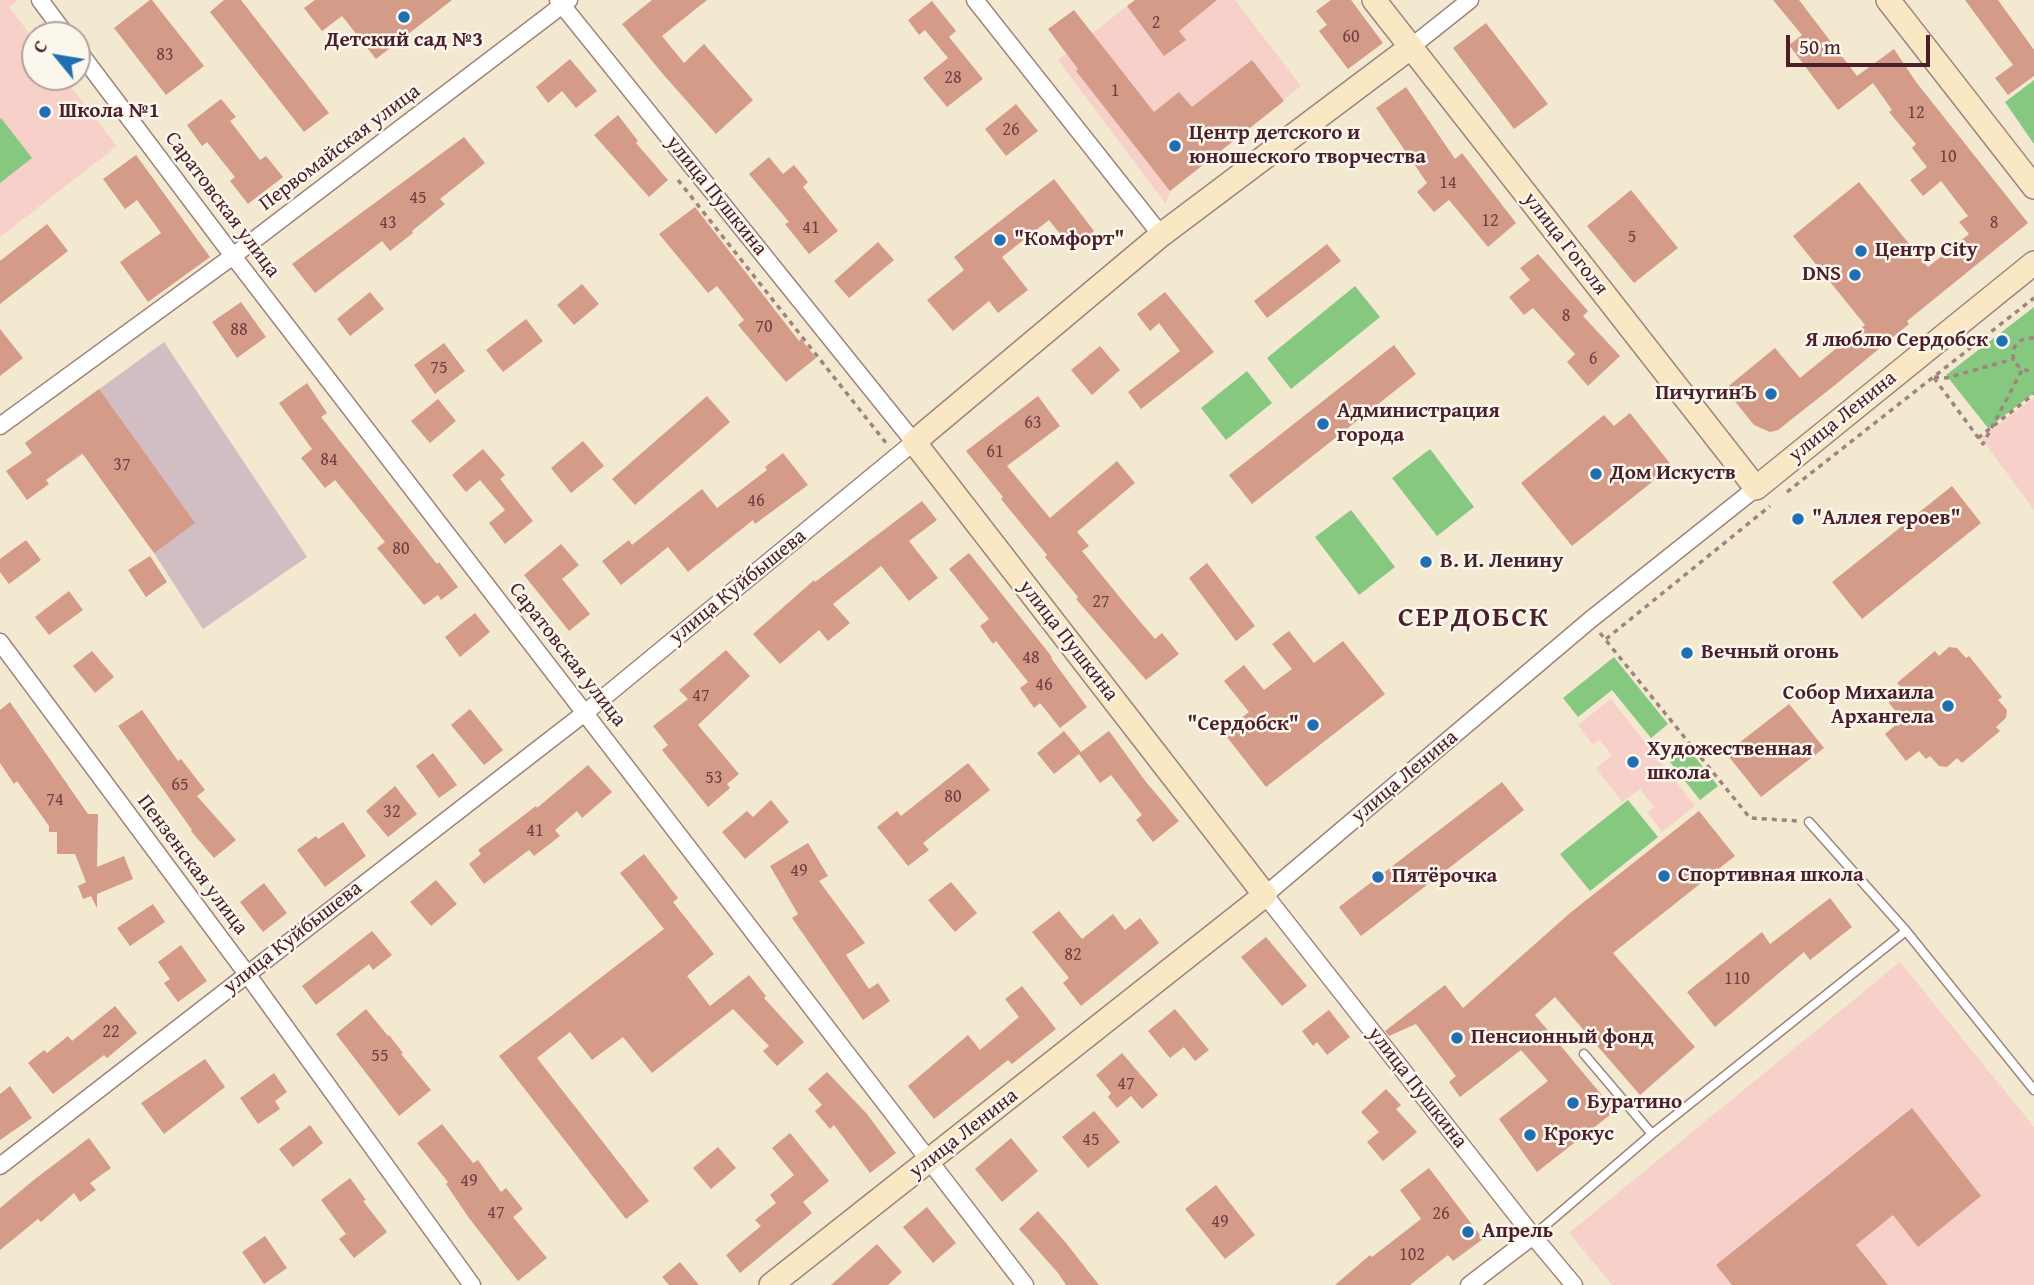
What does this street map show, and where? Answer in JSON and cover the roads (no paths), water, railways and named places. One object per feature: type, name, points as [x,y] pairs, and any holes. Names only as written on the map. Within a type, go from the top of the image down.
[{"type":"street","points":[[40,0],[56,21]]},
{"type":"street","points":[[975,0],[1161,235]]},
{"type":"street","name":"улица Гоголя","points":[[1374,0],[1763,496]]},
{"type":"street","name":"улица Куйбышева","points":[[0,1166],[586,712],[906,450],[1161,235],[1470,0]]},
{"type":"street","points":[[1888,0],[2034,187]]},
{"type":"street","name":"Первомайская улица","points":[[0,426],[233,256],[563,2]]},
{"type":"street","name":"улица Пушкина","points":[[563,2],[906,450],[1265,895],[1532,1236],[1574,1285]]},
{"type":"street","name":"Саратовская улица","points":[[91,68],[1025,1285]]},
{"type":"street","name":"улица Ленина","points":[[771,1285],[1265,895],[1590,620],[1763,496],[2034,263]]},
{"type":"street","name":"Пензенская улица","points":[[0,642],[247,974],[472,1285]]},
{"type":"street","points":[[1469,1285],[1532,1236]]},
{"type":"lane","points":[[1810,822],[1906,931],[2034,1090]]},
{"type":"lane","points":[[1532,1236],[1652,1134],[1906,931]]},
{"type":"lane","points":[[1584,1054],[1652,1134]]},
{"type":"place","name":"Детский сад №3","points":[[404,17]]},
{"type":"place","name":"Школа №1","points":[[45,112]]},
{"type":"place","name":"Центр детского и юношеского творчества","points":[[1175,146]]},
{"type":"place","name":"\"Комфорт\"","points":[[1000,240]]},
{"type":"place","name":"Центр City","points":[[1861,251]]},
{"type":"place","name":"DNS","points":[[1855,275]]},
{"type":"place","name":"Я люблю Сердобск","points":[[2002,341]]},
{"type":"place","name":"ПичугинЪ","points":[[1771,394]]},
{"type":"place","name":"Администрация города","points":[[1323,424]]},
{"type":"place","name":"Дом Искуств","points":[[1596,474]]},
{"type":"place","name":"\"Аллея героев\"","points":[[1798,519]]},
{"type":"place","name":"В. И. Ленину","points":[[1426,562]]},
{"type":"place","name":"Вечный огонь","points":[[1687,653]]},
{"type":"place","name":"Собор Михаила Архангела","points":[[1948,706]]},
{"type":"place","name":"\"Сердобск\"","points":[[1313,725]]},
{"type":"place","name":"Художественная школа","points":[[1633,762]]},
{"type":"place","name":"Спортивная школа","points":[[1664,876]]},
{"type":"place","name":"Пятёрочка","points":[[1378,877]]},
{"type":"place","name":"Пенсионный фонд","points":[[1457,1038]]},
{"type":"place","name":"Буратино","points":[[1573,1103]]},
{"type":"place","name":"Крокус","points":[[1530,1135]]},
{"type":"place","name":"Апрель","points":[[1468,1232]]},
{"type":"district","name":"СЕРДОБСК","points":[[1474,619]]}]
